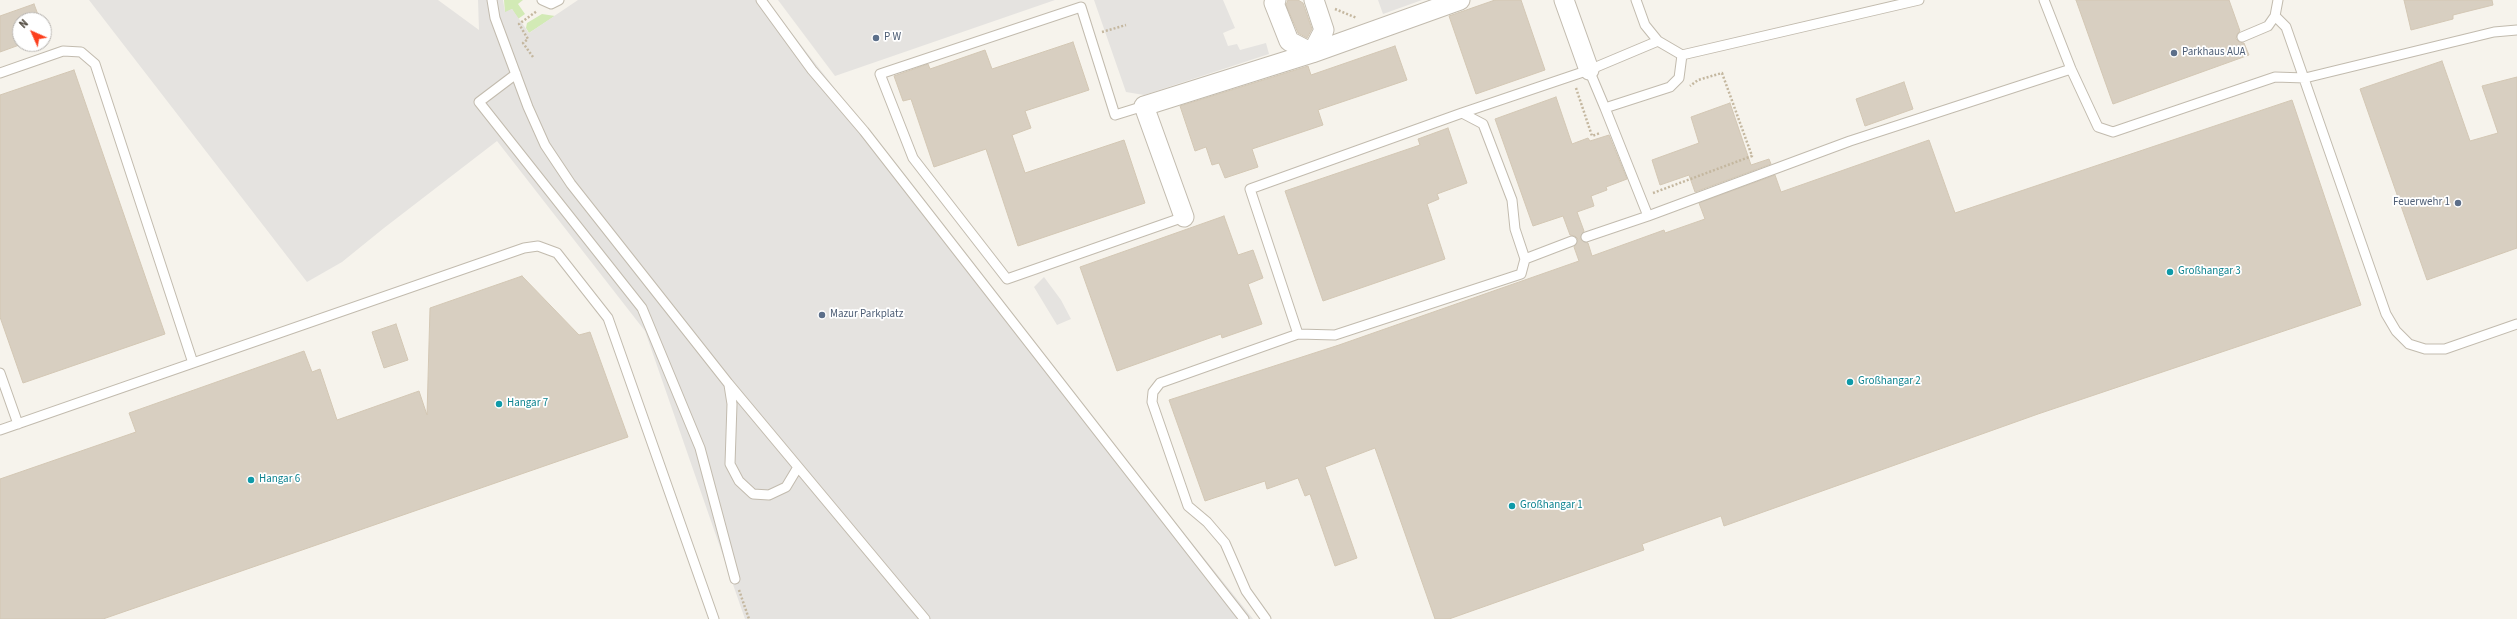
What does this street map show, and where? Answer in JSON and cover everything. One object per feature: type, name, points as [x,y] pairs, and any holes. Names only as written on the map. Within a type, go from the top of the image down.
[{"type":"street","points":[[1276,0],[1274,3],[1289,41],[1312,53]]},
{"type":"street","points":[[1312,53],[1324,30],[1314,0]]},
{"type":"street","points":[[1184,217],[1144,106],[1312,53],[1460,0]]},
{"type":"street","points":[[1564,0],[1589,70]]},
{"type":"lane","points":[[492,0],[496,18],[516,74],[545,145],[571,184],[728,383],[925,619]]},
{"type":"lane","points":[[542,0],[550,4],[559,0]]},
{"type":"lane","points":[[761,0],[812,70],[869,136],[1244,619]]},
{"type":"lane","points":[[1636,0],[1645,24],[1658,41],[1682,55],[1919,0]]},
{"type":"lane","points":[[2044,0],[2071,69],[2098,127],[2113,132],[2275,77],[2305,78],[2494,32],[2517,30]]},
{"type":"lane","points":[[2242,37],[2268,26],[2275,16],[2278,0]]},
{"type":"lane","points":[[1144,106],[1116,115],[1081,7],[880,74],[913,158],[1007,279],[1184,217]]},
{"type":"lane","points":[[2275,16],[2286,27],[2386,314],[2396,331],[2409,344],[2425,349],[2445,349],[2517,324]]},
{"type":"lane","points":[[1298,334],[1250,189],[1462,112],[1589,70],[1658,41]]},
{"type":"lane","points":[[0,73],[63,51],[81,52],[95,64],[192,363]]},
{"type":"lane","points":[[1604,108],[1670,87],[1679,78],[1682,55]]},
{"type":"lane","points":[[1586,237],[1648,216],[1850,141],[2071,69]]},
{"type":"lane","points":[[1589,70],[1648,216]]},
{"type":"lane","points":[[516,74],[479,102],[642,308],[700,448],[735,579]]},
{"type":"lane","points":[[1266,619],[1246,591],[1225,543],[1208,522],[1188,506],[1152,402],[1152,392],[1160,383],[1298,334],[1335,335],[1522,274],[1525,259],[1515,229],[1512,200],[1483,124],[1462,112]]},
{"type":"lane","points":[[1525,259],[1572,242]]},
{"type":"lane","points":[[0,430],[524,248],[538,246],[557,253],[608,318],[714,619]]},
{"type":"lane","points":[[0,373],[18,424]]},
{"type":"lane","points":[[728,383],[732,404],[730,464],[739,481],[753,494],[769,495],[786,487],[798,467]]},
{"type":"path","points":[[533,57],[523,43],[528,39],[519,24],[537,11]]},
{"type":"path","points":[[1090,36],[1126,25]]},
{"type":"path","points":[[1641,197],[1752,156],[1722,73],[1698,80],[1688,88]]},
{"type":"path","points":[[735,579],[749,619]]},
{"type":"green space","points":[[504,0],[523,0],[518,4],[525,14],[518,19],[512,9],[505,13]]},
{"type":"green space","points":[[542,14],[555,16],[529,33],[526,28],[527,23]]},
{"type":"shaded area","name":"Mazur Parkplatz","points":[[89,0],[438,0],[479,30],[478,0],[503,0],[505,12],[512,9],[529,33],[578,0],[766,0],[1078,401],[1253,619],[745,619],[645,331],[497,141],[342,262],[307,282]]},
{"type":"shaded area","name":"P W","points":[[778,0],[1055,0],[835,76]]},
{"type":"shaded area","points":[[1094,0],[1223,0],[1235,28],[1223,33],[1228,46],[1237,44],[1240,50],[1266,43],[1269,54],[1144,95],[1126,92]]},
{"type":"shaded area","points":[[1378,0],[1422,0],[1383,14]]},
{"type":"shaded area","points":[[1044,277],[1061,300],[1071,319],[1057,325],[1034,287]]},
{"type":"building","points":[[1288,0],[1298,0],[1303,3],[1312,29],[1307,38],[1298,33],[1286,5]]},
{"type":"building","points":[[1495,0],[1521,0],[1545,70],[1476,94],[1449,16]]},
{"type":"building","name":"Parkhaus AUA","points":[[2076,0],[2229,0],[2240,31],[2237,34],[2236,39],[2239,42],[2244,43],[2249,55],[2113,104]]},
{"type":"building","points":[[2404,0],[2492,0],[2493,5],[2453,15],[2453,19],[2411,30]]},
{"type":"building","points":[[34,4],[37,12],[12,12],[12,48],[0,52],[0,16]]},
{"type":"building","points":[[1073,42],[1089,90],[1025,111],[1031,128],[1012,135],[1025,173],[1124,140],[1145,203],[1018,246],[986,149],[934,167],[911,99],[903,101],[894,76],[928,64],[930,69],[985,50],[992,69]]},
{"type":"building","points":[[1395,46],[1407,80],[1318,110],[1323,125],[1252,149],[1258,167],[1225,178],[1219,163],[1212,165],[1206,147],[1195,151],[1180,106],[1308,66],[1311,75]]},
{"type":"building","name":"Feuerwehr 1","points":[[2442,61],[2470,141],[2498,133],[2482,86],[2517,77],[2517,248],[2427,280],[2360,89]]},
{"type":"building","points":[[74,70],[165,334],[23,383],[0,317],[0,95]]},
{"type":"building","points":[[1904,82],[1913,109],[1865,126],[1856,99]]},
{"type":"building","points":[[1556,97],[1572,144],[1588,138],[1590,141],[1609,135],[1627,179],[1606,187],[1607,190],[1591,196],[1594,206],[1577,212],[1584,231],[1580,239],[1588,243],[1592,256],[1664,230],[1665,233],[1705,219],[1699,203],[1775,175],[1781,192],[1929,140],[1955,213],[2292,100],[2361,305],[2038,414],[1724,526],[1721,516],[1642,544],[1644,550],[1449,619],[1435,619],[1375,448],[1325,467],[1357,558],[1335,566],[1310,494],[1305,496],[1298,478],[1267,489],[1265,481],[1205,501],[1169,400],[1339,345],[1579,261],[1574,247],[1578,239],[1575,236],[1570,235],[1563,216],[1533,226],[1495,119]]},
{"type":"building","points":[[1730,103],[1751,165],[1769,159],[1771,164],[1695,192],[1689,175],[1660,185],[1652,160],[1699,143],[1691,117]]},
{"type":"building","points":[[1448,128],[1467,183],[1437,194],[1439,199],[1427,204],[1445,259],[1323,301],[1285,191],[1420,145],[1418,139]]},
{"type":"building","points":[[1224,216],[1238,255],[1253,250],[1263,278],[1248,284],[1262,324],[1222,338],[1221,334],[1117,371],[1080,267]]},
{"type":"building","points":[[522,276],[579,335],[590,332],[628,437],[103,619],[0,619],[0,479],[136,432],[129,413],[304,351],[312,372],[320,369],[337,420],[419,391],[427,415],[430,308]]},
{"type":"building","points":[[396,324],[408,360],[384,368],[372,332]]},
{"type":"place","name":"P W","points":[[876,38]]},
{"type":"place","name":"Parkhaus AUA","points":[[2174,53]]},
{"type":"place","name":"Feuerwehr 1","points":[[2458,203]]},
{"type":"place","name":"Großhangar 3","points":[[2170,272]]},
{"type":"place","name":"Mazur Parkplatz","points":[[822,315]]},
{"type":"place","name":"Großhangar 2","points":[[1850,382]]},
{"type":"place","name":"Hangar 7","points":[[499,404]]},
{"type":"place","name":"Hangar 6","points":[[251,480]]},
{"type":"place","name":"Großhangar 1","points":[[1512,506]]}]
